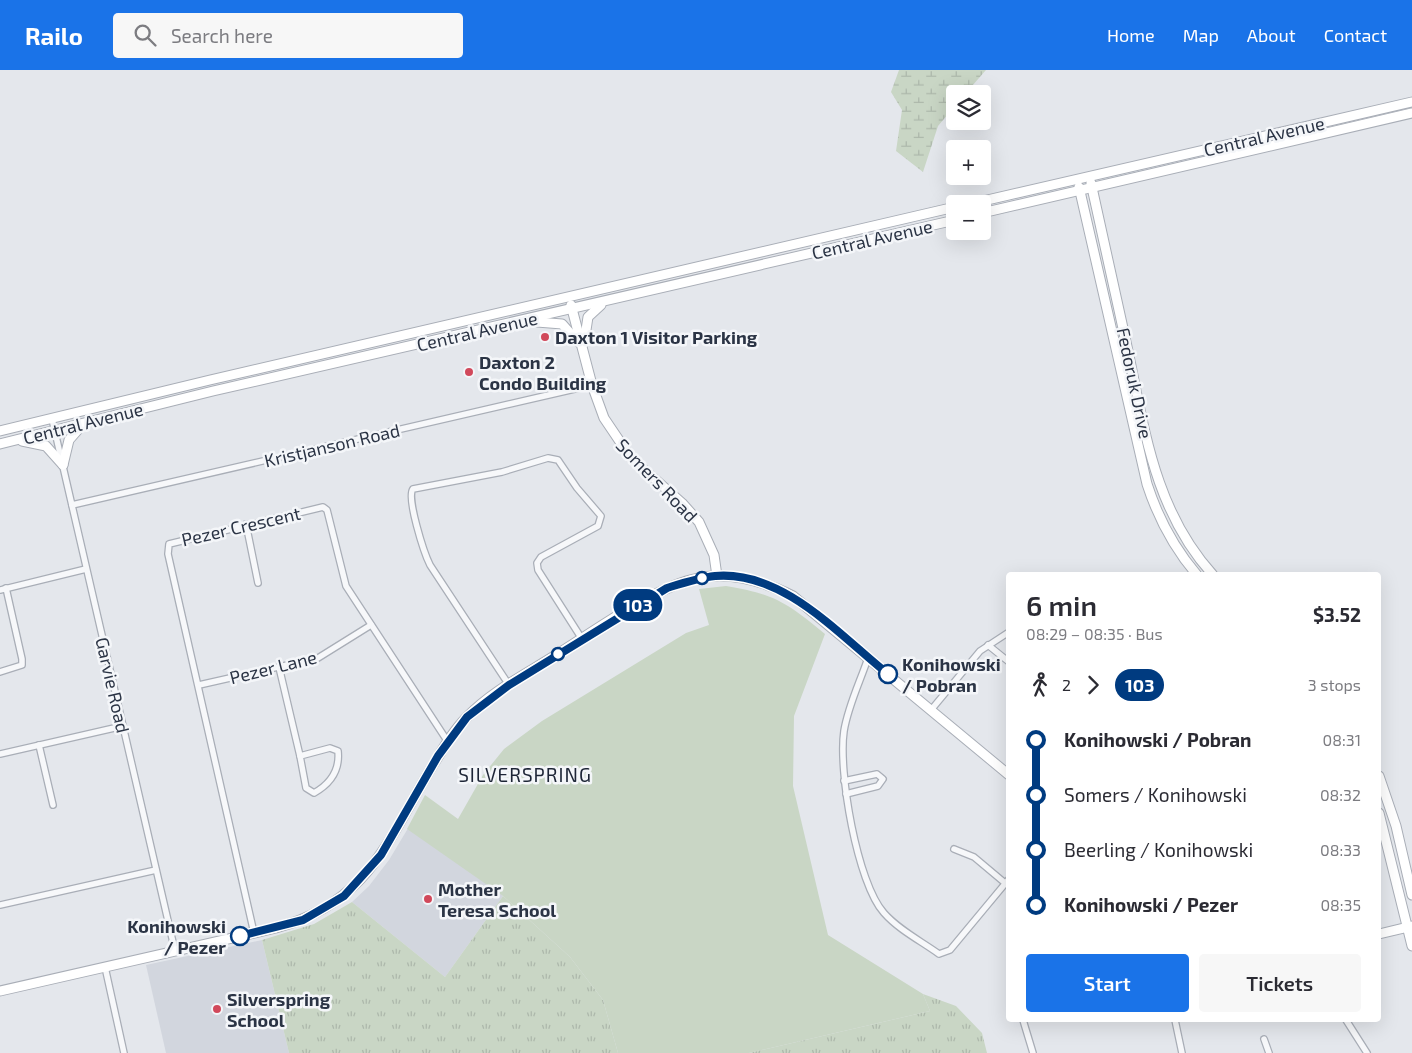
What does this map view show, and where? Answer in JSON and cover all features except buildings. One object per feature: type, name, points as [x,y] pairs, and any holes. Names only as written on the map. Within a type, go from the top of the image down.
[{"type":"main road","name":"Central Avenue","points":[[991,199],[1412,102]]},
{"type":"main road","name":"Central Avenue","points":[[991,211],[1081,192],[1412,113]]},
{"type":"main road","name":"Fedoruk Drive","points":[[1090,177],[1148,444],[1162,493],[1176,526],[1196,556],[1210,572]]},
{"type":"main road","name":"Fedoruk Drive","points":[[1078,180],[1147,484],[1170,538],[1195,572]]},
{"type":"main road","name":"Central Avenue","points":[[0,431],[210,380],[570,298],[946,209]]},
{"type":"main road","name":"Central Avenue","points":[[0,444],[946,222]]},
{"type":"main road","name":"Somers Road","points":[[570,298],[592,385],[604,418],[631,458],[682,503],[699,522],[714,555],[717,576]]},
{"type":"main road","points":[[583,350],[588,317],[606,301]]},
{"type":"main road","points":[[520,322],[551,321],[562,324],[572,333],[583,350]]},
{"type":"main road","points":[[63,465],[69,440],[83,423]]},
{"type":"main road","points":[[12,441],[46,446],[63,465]]},
{"type":"main road","points":[[0,991],[254,933],[303,920],[326,908],[351,890],[381,855],[448,742],[467,717],[509,685],[582,639],[667,588],[690,581],[717,576],[743,578],[770,584],[793,596],[1006,772]]},
{"type":"main road","points":[[1381,782],[1396,826],[1412,895]]},
{"type":"main road","points":[[1381,820],[1410,927],[1412,946]]},
{"type":"main road","points":[[1381,934],[1410,927]]},
{"type":"street","name":"Kristjanson Road","points":[[72,504],[592,385]]},
{"type":"street","name":"Garvie Road","points":[[52,419],[175,951]]},
{"type":"street","points":[[509,685],[430,564],[422,545],[410,498],[414,489],[502,472],[548,458],[558,460],[577,488],[602,516],[598,526],[541,557],[537,563],[538,570],[582,639]]},
{"type":"street","name":"Pezer Crescent","points":[[254,933],[168,554],[169,544],[246,524],[324,507],[327,510],[341,574],[346,586],[448,742]]},
{"type":"street","points":[[246,524],[258,583]]},
{"type":"street","points":[[0,672],[22,665],[3,589],[86,569]]},
{"type":"street","name":"Pezer Lane","points":[[199,686],[318,658],[370,625]]},
{"type":"street","points":[[931,710],[980,652],[1006,634]]},
{"type":"street","points":[[988,645],[1006,660]]},
{"type":"street","points":[[868,658],[845,729],[844,781],[865,880],[872,898],[897,926],[939,954],[950,950],[1006,882]]},
{"type":"street","points":[[279,667],[306,788],[314,793],[327,785],[339,762],[338,751],[330,748],[300,756]]},
{"type":"street","points":[[0,754],[122,726]]},
{"type":"street","points":[[39,745],[53,805]]},
{"type":"street","points":[[844,781],[877,774],[883,779],[878,786],[846,794]]},
{"type":"street","points":[[954,849],[974,856],[1006,880]]},
{"type":"street","points":[[0,905],[156,870]]},
{"type":"street","points":[[105,967],[124,1053]]},
{"type":"street","points":[[1024,1022],[1033,1053]]},
{"type":"street","points":[[1175,1022],[1182,1053]]},
{"type":"street","points":[[1347,1022],[1367,1053]]},
{"type":"street","points":[[1264,1039],[1269,1053]]},
{"type":"shaded area","name":"Mother Teresa School","points":[[410,825],[503,896],[445,977],[352,902],[369,886],[389,860]]},
{"type":"shaded area","name":"Silverspring School","points":[[262,940],[289,1053],[166,1053],[146,965]]},
{"type":"green space","points":[[899,70],[986,70],[973,85],[946,85],[946,117],[938,126],[923,172],[896,151],[902,110],[891,92]]},
{"type":"green space","points":[[726,586],[743,589],[780,601],[825,634],[794,716],[793,786],[828,935],[923,994],[930,1011],[749,1053],[618,1053],[603,1000],[570,957],[503,896],[407,829],[425,795],[458,819],[483,775],[504,749],[542,721],[686,633],[709,625],[699,589]]},
{"type":"green space","points":[[503,896],[570,957],[603,1000],[618,1053],[289,1053],[262,940],[314,924],[352,902],[445,977]]},
{"type":"green space","points":[[923,994],[956,1006],[982,1033],[987,1053],[749,1053],[930,1011]]},
{"type":"bus line","name":"103","points":[[240,936],[303,920],[344,896],[367,874],[381,855],[438,756],[467,717],[509,685],[667,588],[717,576],[743,578],[770,584],[804,604],[888,674]]},
{"type":"place","name":"Daxton 1 Visitor Parking","points":[[545,337]]},
{"type":"place","name":"Daxton 2 Condo Building","points":[[469,372]]},
{"type":"place","name":"Konihowski / Pobran","points":[[888,674]]},
{"type":"place","name":"Mother Teresa School","points":[[428,899]]},
{"type":"place","name":"Konihowski / Pezer","points":[[240,936]]},
{"type":"place","name":"Silverspring School","points":[[217,1009]]},
{"type":"district","name":"SILVERSPRING","points":[[525,774]]}]
